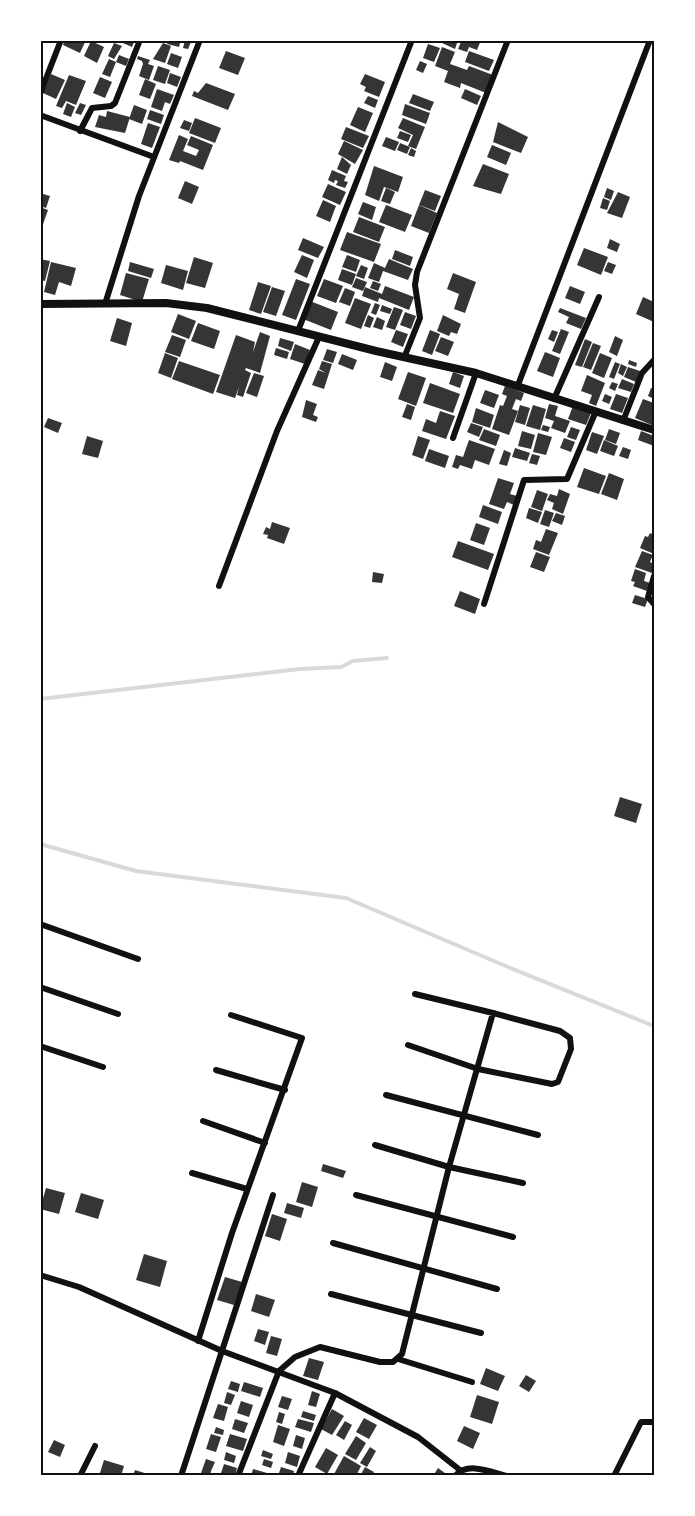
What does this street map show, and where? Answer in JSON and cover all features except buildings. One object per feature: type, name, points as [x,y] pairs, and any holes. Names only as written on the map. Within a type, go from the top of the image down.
[{"type":"street","points":[[40,94],[61,40]]},
{"type":"street","points":[[80,131],[92,108],[111,106],[115,103],[140,40]]},
{"type":"street","points":[[105,304],[154,157],[200,40]]},
{"type":"street","points":[[297,331],[412,40]]},
{"type":"street","points":[[404,358],[420,318],[415,285],[417,272],[508,40]]},
{"type":"street","points":[[518,385],[650,40]]},
{"type":"street","points":[[40,125],[42,116],[154,157]]},
{"type":"street","points":[[554,399],[599,297]]},
{"type":"street","points":[[40,304],[166,303],[207,308],[404,358],[476,373],[654,430]]},
{"type":"street","points":[[219,586],[276,431],[319,337]]},
{"type":"street","points":[[623,421],[642,373],[654,360]]},
{"type":"street","points":[[453,438],[476,373]]},
{"type":"street","points":[[484,604],[524,480],[567,480],[596,411]]},
{"type":"street","points":[[654,576],[648,597],[654,604]]},
{"type":"street","points":[[40,924],[138,959]]},
{"type":"street","points":[[40,987],[118,1014]]},
{"type":"street","points":[[408,1045],[478,1069],[556,1084],[562,1076],[571,1049],[572,1041],[564,1033],[473,1006],[416,994]]},
{"type":"street","points":[[398,1359],[408,1334],[449,1167],[493,1013]]},
{"type":"street","points":[[198,1341],[247,1190],[303,1038],[231,1015]]},
{"type":"street","points":[[40,1046],[104,1067]]},
{"type":"street","points":[[216,1070],[285,1090]]},
{"type":"street","points":[[386,1095],[538,1135]]},
{"type":"street","points":[[203,1120],[265,1143]]},
{"type":"street","points":[[375,1145],[449,1167],[523,1183]]},
{"type":"street","points":[[192,1173],[247,1190]]},
{"type":"street","points":[[181,1476],[273,1195]]},
{"type":"street","points":[[356,1195],[513,1237]]},
{"type":"street","points":[[333,1243],[497,1289]]},
{"type":"street","points":[[40,1275],[79,1287],[222,1351],[335,1393],[418,1437],[460,1470]]},
{"type":"street","points":[[331,1294],[481,1333]]},
{"type":"street","points":[[238,1476],[279,1371],[295,1357],[320,1347],[380,1362],[398,1359],[472,1382]]},
{"type":"street","points":[[301,1475],[335,1393]]},
{"type":"street","points":[[614,1476],[641,1422],[654,1422]]},
{"type":"street","points":[[80,1476],[95,1446]]},
{"type":"street","points":[[455,1476],[460,1470],[471,1467],[507,1476]]},
{"type":"waterway","points":[[40,699],[300,669],[341,667],[353,661],[387,658]]},
{"type":"waterway","points":[[40,844],[136,871],[346,898],[654,1026]]}]
